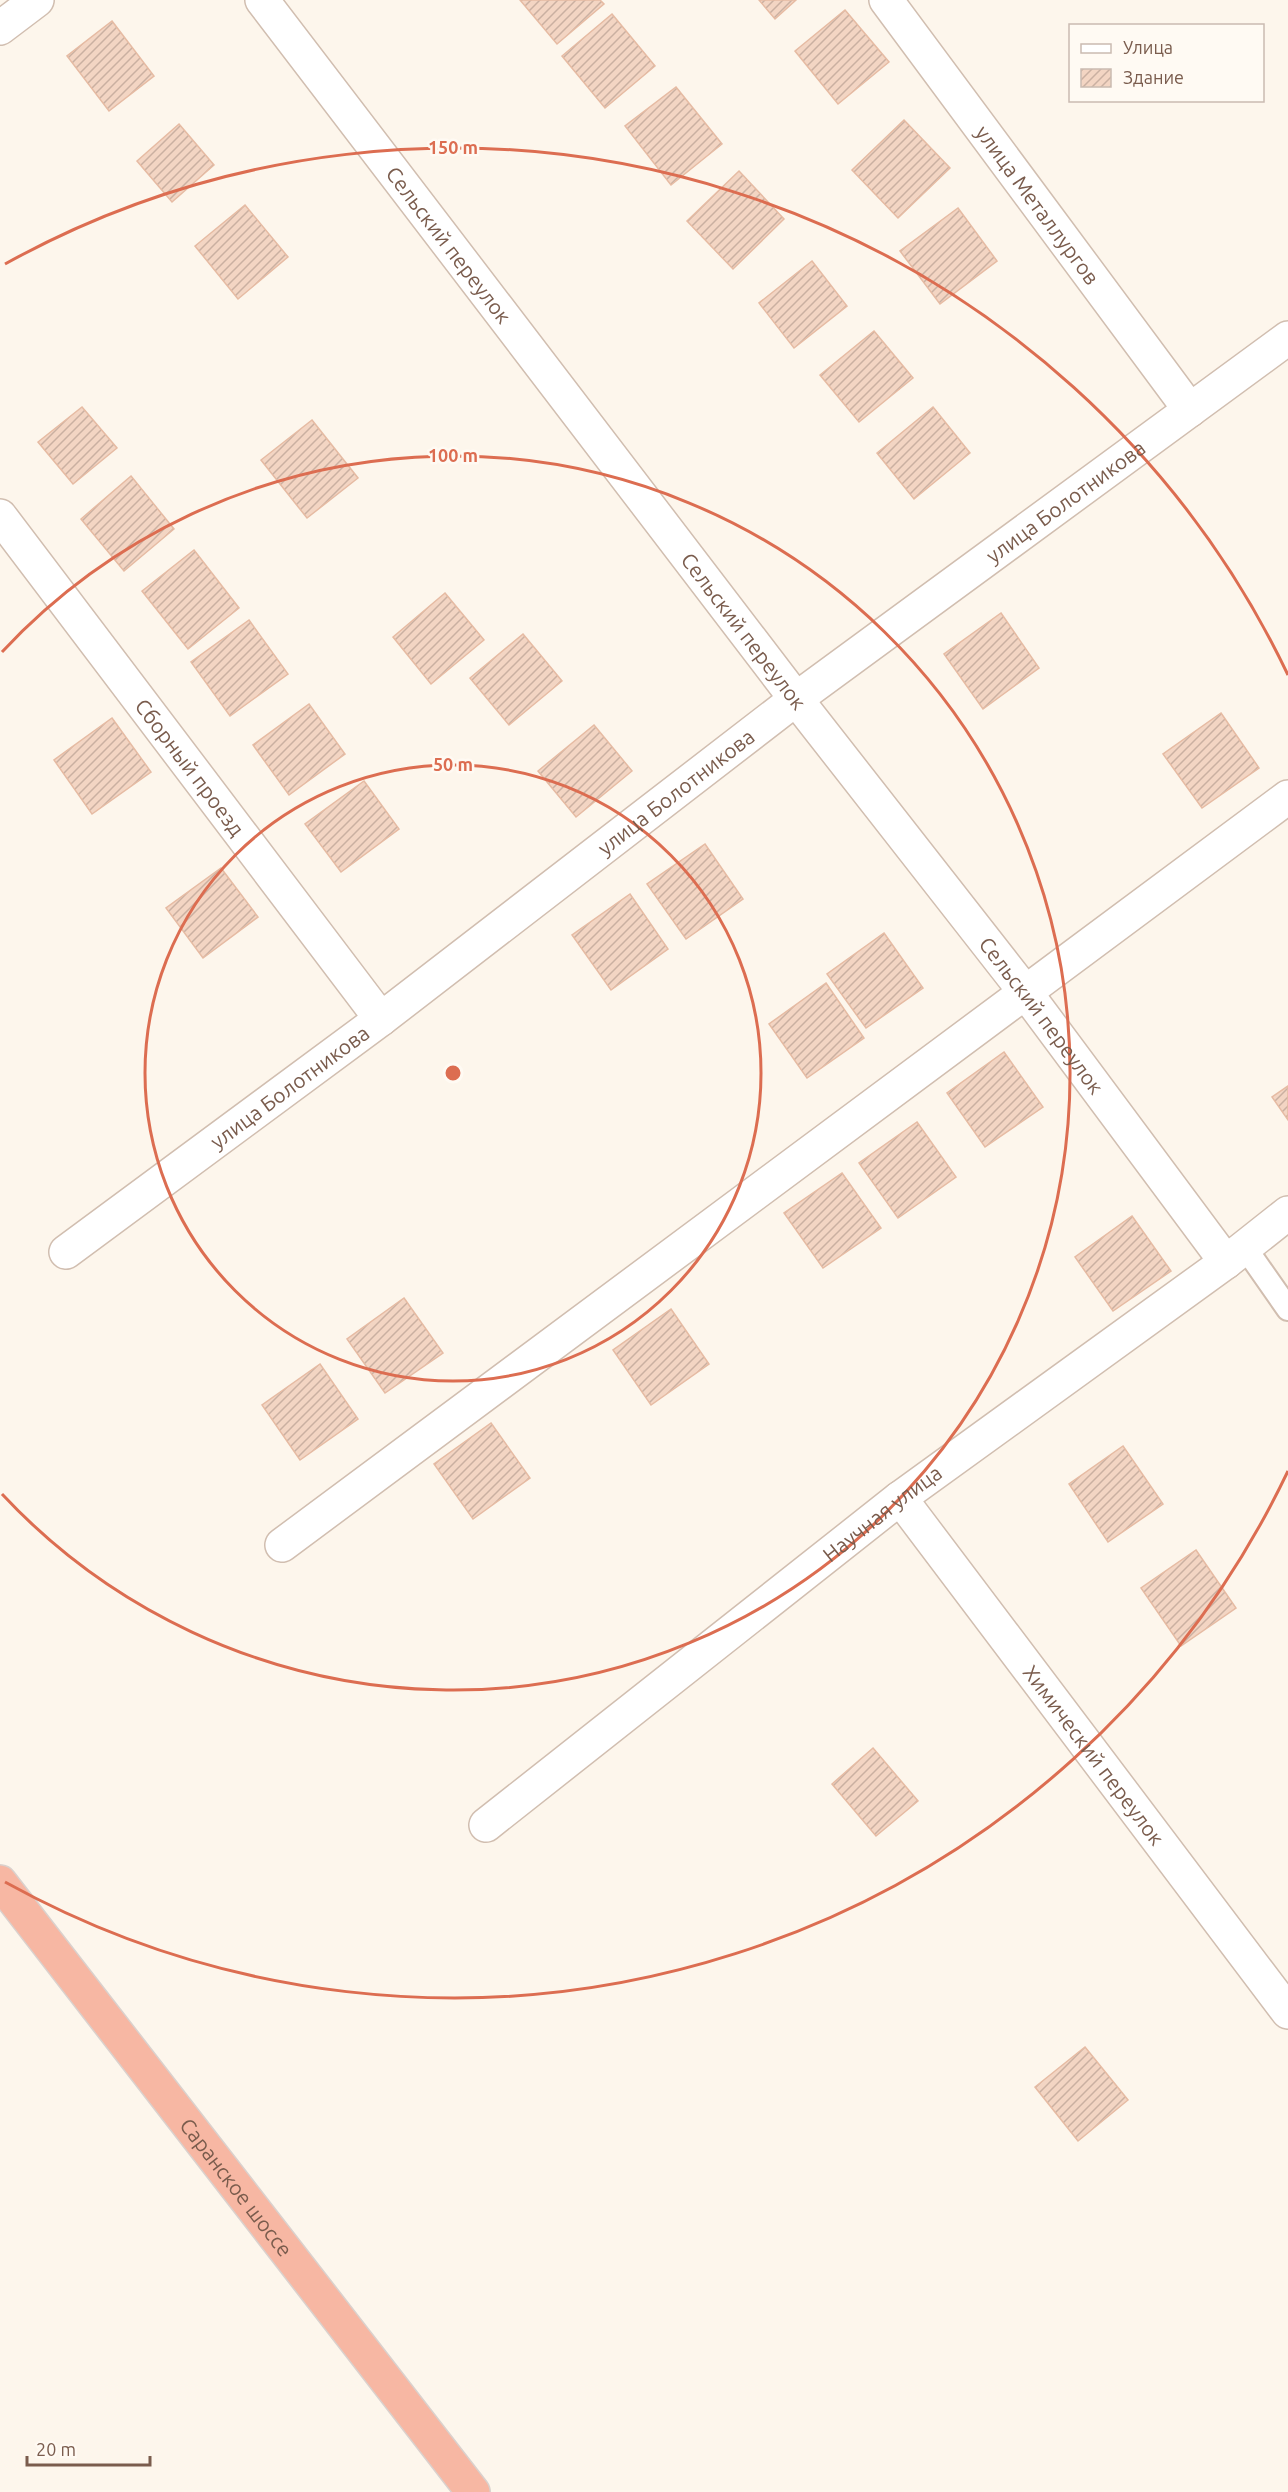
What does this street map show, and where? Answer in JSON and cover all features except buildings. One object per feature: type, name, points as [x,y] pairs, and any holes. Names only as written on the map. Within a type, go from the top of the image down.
[{"type":"highway","name":"Саранское шоссе","points":[[0,1882],[473,2492]]},
{"type":"street","points":[[0,28],[37,0]]},
{"type":"street","name":"Сельский переулок","points":[[262,0],[796,699],[1026,993],[1235,1254]]},
{"type":"street","name":"улица Металлургов","points":[[886,0],[1190,410]]},
{"type":"street","name":"улица Болотникова","points":[[66,1252],[381,1019],[796,699],[1288,338]]},
{"type":"street","name":"Сборный проезд","points":[[0,516],[381,1019]]},
{"type":"street","points":[[282,1545],[1288,797]]},
{"type":"street","name":"Научная улица","points":[[486,1825],[900,1498],[1288,1213]]},
{"type":"street","name":"Химический переулок","points":[[900,1498],[1288,2012]]},
{"type":"lane","points":[[1235,1254],[1288,1309]]}]
